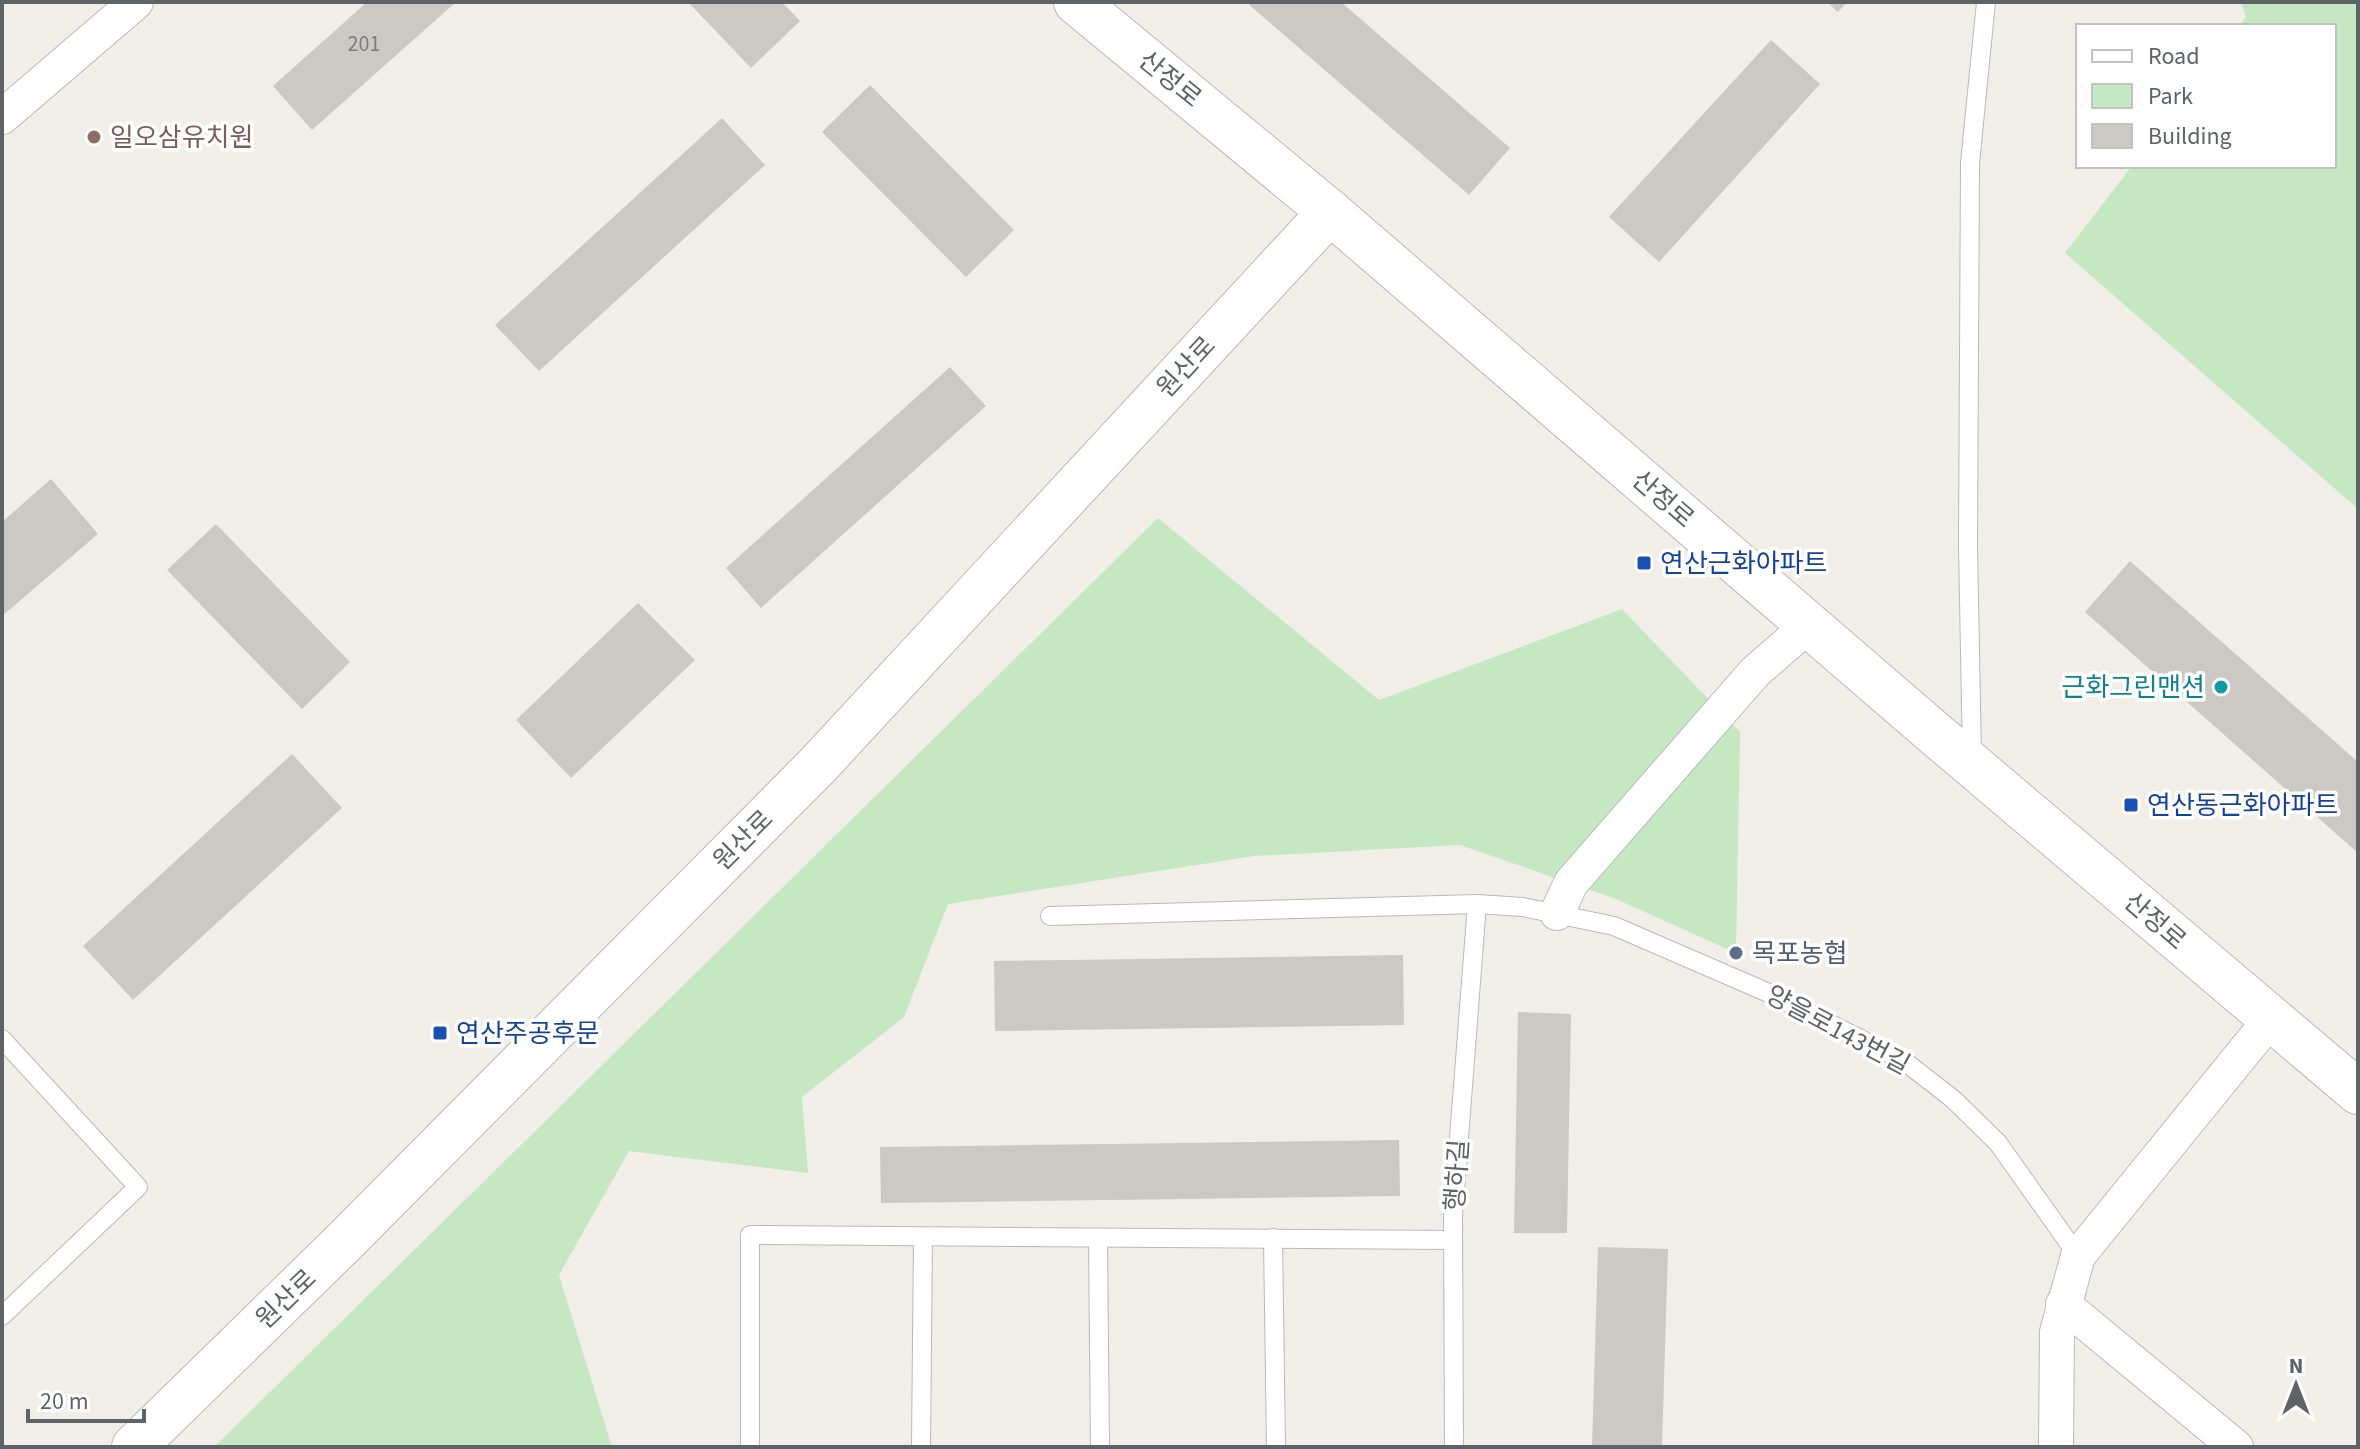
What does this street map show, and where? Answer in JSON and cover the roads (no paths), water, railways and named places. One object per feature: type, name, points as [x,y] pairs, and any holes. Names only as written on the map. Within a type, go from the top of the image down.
[{"type":"street","points":[[2,117],[136,2]]},
{"type":"street","name":"산정로","points":[[1076,2],[1330,212],[1972,765],[2358,1092]]},
{"type":"street","name":"원산로","points":[[134,1447],[353,1233],[818,765],[1330,212]]},
{"type":"street","points":[[1557,913],[1571,883],[1724,707],[1755,672],[1809,625]]},
{"type":"street","points":[[2056,1447],[2057,1332],[2078,1256],[2270,1020]]},
{"type":"street","points":[[2063,1304],[2236,1447]]},
{"type":"lane","points":[[1972,765],[1968,546],[1970,163],[1986,2]]},
{"type":"lane","name":"양을로143번길","points":[[1050,916],[1477,904],[1557,913],[1614,926],[1695,959],[1848,1030],[1904,1061],[1953,1099],[1998,1143],[2078,1256]]},
{"type":"lane","name":"행하길","points":[[1454,1447],[1453,1240],[1477,904]]},
{"type":"lane","points":[[2,1039],[138,1187],[2,1316]]},
{"type":"lane","points":[[750,1447],[750,1235],[1453,1240]]},
{"type":"lane","points":[[921,1447],[923,1237]]},
{"type":"lane","points":[[1098,1238],[1100,1447]]},
{"type":"lane","points":[[1273,1238],[1276,1447]]},
{"type":"place","name":"일오삼유치원","points":[[94,137]]},
{"type":"place","name":"연산근화아파트","points":[[1644,563]]},
{"type":"place","name":"근화그린맨션","points":[[2221,687]]},
{"type":"place","name":"연산동근화아파트","points":[[2131,805]]},
{"type":"place","name":"목포농협","points":[[1736,953]]},
{"type":"place","name":"연산주공후문","points":[[440,1033]]}]
